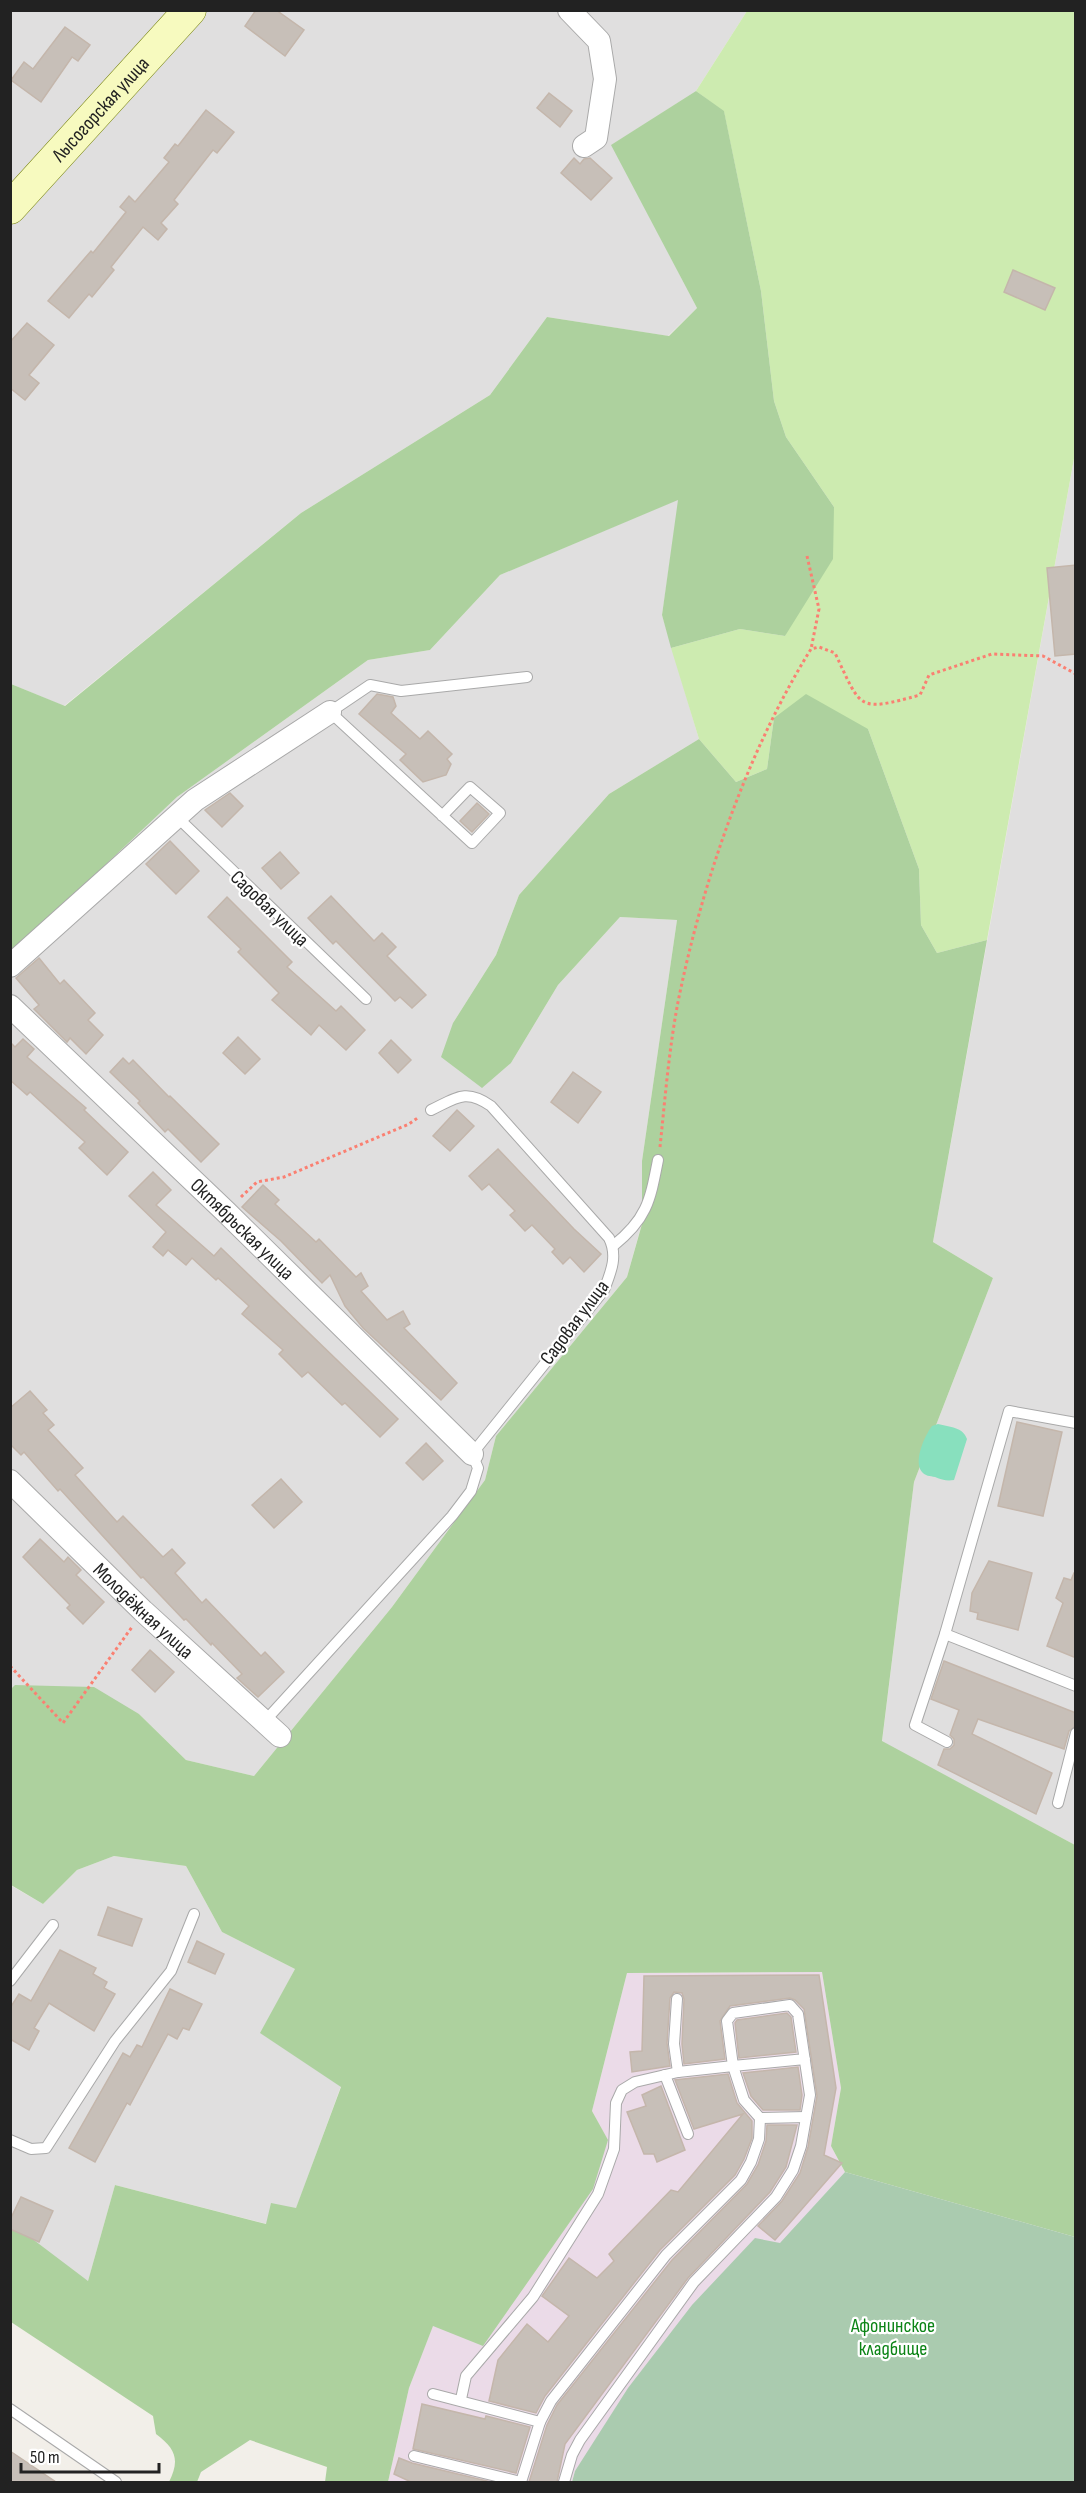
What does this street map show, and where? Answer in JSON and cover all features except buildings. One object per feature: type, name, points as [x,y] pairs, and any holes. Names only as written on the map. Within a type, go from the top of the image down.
[{"type":"street","name":"Лысогорская улица","points":[[10,208],[190,10]]},
{"type":"street","points":[[569,10],[599,41],[605,79],[596,138],[584,146]]},
{"type":"street","points":[[10,966],[195,800],[330,712]]},
{"type":"street","name":"Октябрьская улица","points":[[10,1006],[225,1211],[472,1454]]},
{"type":"street","name":"Молодёжная улица","points":[[10,1481],[143,1611],[273,1729]]},
{"type":"lane","points":[[442,816],[470,787],[500,813],[472,843],[442,816],[330,712],[370,685],[400,691],[526,678]]},
{"type":"lane","name":"Садовая улица","points":[[175,816],[366,999]]},
{"type":"lane","points":[[431,1110],[464,1095],[478,1097],[491,1106],[609,1238],[613,1246],[633,1230],[651,1198],[658,1160]]},
{"type":"lane","name":"Садовая улица","points":[[472,1454],[604,1290],[613,1268],[613,1246]]},
{"type":"lane","points":[[946,1743],[915,1725],[945,1634],[1009,1411],[1076,1423]]},
{"type":"lane","points":[[273,1729],[471,1491],[478,1468],[472,1454]]},
{"type":"lane","points":[[945,1634],[1076,1686]]},
{"type":"lane","points":[[1058,1803],[1076,1734]]},
{"type":"lane","points":[[10,2140],[31,2149],[46,2148],[115,2041],[171,1971],[194,1914]]},
{"type":"lane","points":[[10,1981],[53,1925]]},
{"type":"lane","points":[[677,1999],[674,2044],[678,2072]]},
{"type":"lane","points":[[414,2456],[521,2482],[540,2422],[551,2401],[666,2254],[741,2180],[751,2162],[759,2139],[760,2118],[744,2100],[733,2066],[727,2021],[733,2013],[790,2005],[798,2014],[810,2095],[801,2146],[793,2170],[776,2197],[694,2282],[580,2440],[572,2455],[564,2482]]},
{"type":"lane","points":[[462,2399],[466,2376],[533,2297],[598,2194],[614,2149],[616,2103],[622,2090],[635,2082],[678,2072],[805,2059]]},
{"type":"lane","points":[[664,2075],[688,2134]]},
{"type":"lane","points":[[760,2118],[806,2117]]},
{"type":"lane","points":[[433,2394],[462,2399],[540,2422]]},
{"type":"lane","points":[[10,2409],[116,2482]]},
{"type":"path","points":[[658,1160],[678,1002],[702,905],[739,796],[786,689],[811,649],[819,609],[807,556]]},
{"type":"path","points":[[811,649],[819,647],[835,653],[857,699],[867,704],[886,705],[920,695],[929,675],[992,654],[1043,656],[1076,674]]},
{"type":"path","points":[[225,1211],[257,1182],[284,1177],[409,1124],[431,1110]]},
{"type":"path","points":[[10,1666],[63,1723],[143,1611]]},
{"type":"shaded area","points":[[10,11],[747,11],[696,91],[612,145],[697,308],[668,336],[547,317],[490,395],[301,513],[64,706],[11,684]]},
{"type":"shaded area","points":[[1075,453],[1075,1845],[882,1742],[914,1482],[993,1278],[933,1242]]},
{"type":"shaded area","points":[[679,499],[662,615],[699,739],[609,794],[519,895],[496,955],[453,1023],[511,1063],[558,985],[620,917],[677,920],[642,1161],[642,1223],[627,1277],[496,1436],[485,1480],[392,1607],[254,1776],[186,1760],[139,1714],[11,1689],[11,954],[177,797],[368,660],[430,650],[500,575]]},
{"type":"shaded area","points":[[114,1856],[186,1866],[222,1932],[295,1969],[261,2033],[341,2086],[296,2209],[267,2224],[115,2185],[88,2281],[11,2252],[10,1885],[43,1904],[77,1870]]},
{"type":"shaded area","points":[[822,1972],[841,2088],[831,2146],[845,2172],[575,2471],[572,2482],[388,2482],[409,2388],[433,2325],[608,2141],[592,2111],[627,1973]]},
{"type":"green space","points":[[747,11],[1075,11],[1075,453],[987,940],[937,953],[921,925],[919,869],[868,729],[774,718],[767,769],[736,782],[699,739],[671,648],[740,629],[785,636],[834,507],[786,437],[774,401],[761,291],[724,112],[696,91]]},
{"type":"green space","points":[[696,91],[724,111],[761,291],[774,401],[786,437],[834,507],[833,559],[785,636],[740,629],[671,648],[662,615],[678,500],[500,575],[430,650],[368,660],[177,797],[11,954],[11,684],[65,706],[301,513],[490,395],[547,317],[669,336],[697,308],[611,145]]},
{"type":"green space","points":[[806,694],[868,729],[919,869],[921,925],[937,953],[987,940],[933,1242],[993,1278],[914,1482],[882,1741],[1075,1845],[1075,2237],[845,2172],[831,2146],[841,2088],[822,1972],[627,1973],[592,2111],[608,2140],[593,2189],[483,2346],[433,2326],[409,2388],[388,2482],[325,2482],[327,2467],[250,2440],[201,2472],[197,2482],[169,2482],[174,2467],[174,2455],[168,2445],[156,2434],[153,2416],[11,2322],[10,2222],[88,2281],[115,2185],[266,2224],[271,2203],[296,2208],[341,2087],[260,2033],[295,1969],[222,1932],[186,1866],[114,1856],[77,1870],[43,1904],[11,1885],[11,1689],[15,1685],[94,1687],[139,1714],[186,1760],[254,1776],[392,1607],[485,1480],[496,1436],[627,1277],[642,1224],[642,1161],[677,920],[620,917],[558,985],[511,1063],[482,1088],[441,1057],[453,1023],[496,955],[519,895],[609,794],[699,739],[736,782],[767,769],[774,718]]},
{"type":"green space","points":[[938,1424],[959,1430],[967,1439],[954,1480],[926,1475],[920,1467],[919,1455],[923,1442],[932,1426]]},
{"type":"green space","name":"Афонинское кладбище","points":[[845,2172],[1075,2237],[1075,2482],[572,2482],[575,2471],[628,2388],[692,2305],[755,2238],[780,2243]]}]
